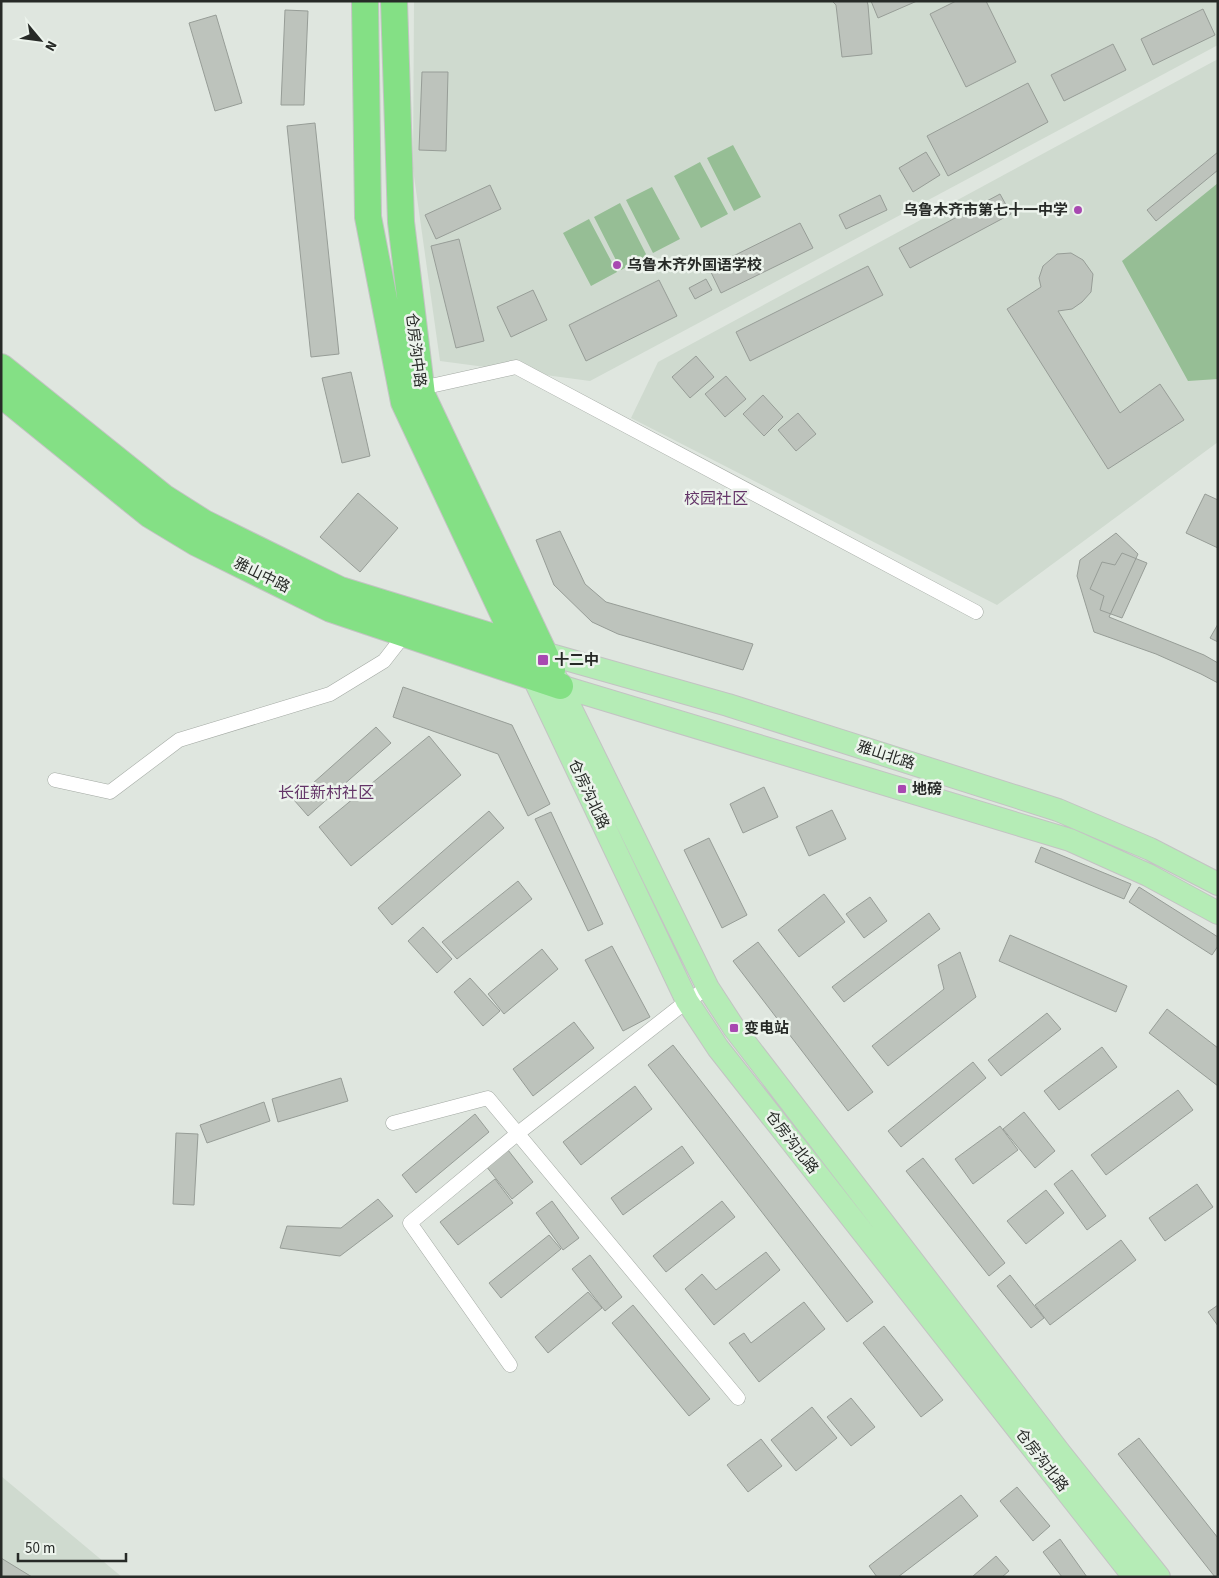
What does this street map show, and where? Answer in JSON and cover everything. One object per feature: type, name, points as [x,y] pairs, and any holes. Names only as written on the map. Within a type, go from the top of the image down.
[{"type":"highway","name":"仓房沟中路","points":[[365,1],[368,217],[411,390],[422,396],[539,665]]},
{"type":"highway","name":"仓房沟中路","points":[[394,1],[401,222],[411,390]]},
{"type":"highway","name":"雅山中路","points":[[1,367],[164,497],[204,522],[340,590],[539,665]]},
{"type":"highway","name":"雅山中路","points":[[1,394],[150,514],[197,543],[331,609],[405,634],[539,665]]},
{"type":"main road","name":"雅山北路","points":[[539,665],[728,705],[1058,810],[1150,849],[1218,884]]},
{"type":"main road","name":"雅山北路","points":[[539,665],[1070,840],[1148,875],[1218,912]]},
{"type":"main road","name":"仓房沟北路","points":[[539,665],[708,988],[740,1036],[1054,1445],[1159,1577]]},
{"type":"main road","name":"仓房沟北路","points":[[539,665],[687,1001],[718,1048],[1134,1577]]},
{"type":"street","points":[[411,390],[516,367],[976,612]]},
{"type":"street","points":[[55,780],[110,792],[179,740],[330,694],[384,661],[405,634]]},
{"type":"street","points":[[510,1365],[410,1223],[518,1134],[687,1001],[708,988]]},
{"type":"street","points":[[393,1122],[488,1098],[738,1398]]},
{"type":"shaded area","name":"乌鲁木齐外国语学校","points":[[414,1],[1218,1],[1218,45],[590,381],[440,361],[413,169]]},
{"type":"shaded area","name":"乌鲁木齐市第七十一中学","points":[[1218,59],[1218,442],[997,605],[631,418],[658,362]]},
{"type":"shaded area","points":[[1,1476],[122,1577],[1,1577]]},
{"type":"green space","points":[[733,145],[761,197],[734,211],[707,158]]},
{"type":"green space","points":[[700,162],[728,214],[701,228],[674,176]]},
{"type":"green space","points":[[1218,183],[1218,379],[1188,381],[1122,261]]},
{"type":"green space","points":[[652,187],[680,239],[653,253],[626,200]]},
{"type":"green space","points":[[620,203],[647,256],[621,270],[594,217]]},
{"type":"green space","points":[[589,219],[617,272],[591,286],[563,233]]},
{"type":"building","points":[[832,1],[867,1],[872,54],[842,57],[836,5]]},
{"type":"building","points":[[871,1],[917,1],[878,18]]},
{"type":"building","points":[[956,1],[986,1],[1016,62],[966,87],[930,14]]},
{"type":"building","points":[[1203,9],[1215,35],[1153,65],[1141,39]]},
{"type":"building","points":[[285,10],[308,11],[304,105],[281,105]]},
{"type":"building","points":[[216,15],[242,103],[215,111],[189,23]]},
{"type":"building","points":[[1113,44],[1126,70],[1064,101],[1051,75]]},
{"type":"building","points":[[422,72],[448,72],[446,151],[419,150]]},
{"type":"building","points":[[1028,83],[1048,122],[948,176],[927,136]]},
{"type":"building","points":[[315,123],[339,354],[311,357],[287,126]]},
{"type":"building","points":[[926,152],[940,175],[913,192],[899,168]]},
{"type":"building","points":[[1218,152],[1218,170],[1156,221],[1147,210]]},
{"type":"building","points":[[490,185],[501,209],[436,239],[425,215]]},
{"type":"building","points":[[1000,194],[1011,214],[910,268],[899,248]]},
{"type":"building","points":[[880,195],[887,210],[846,229],[839,215]]},
{"type":"building","points":[[800,223],[813,248],[721,293],[709,268]]},
{"type":"building","points":[[459,239],[484,341],[456,348],[431,246]]},
{"type":"building","points":[[1071,253],[1083,260],[1093,274],[1091,292],[1072,309],[1058,311],[1120,413],[1160,384],[1184,420],[1108,469],[1007,309],[1041,287],[1039,278],[1043,266],[1057,254]]},
{"type":"building","points":[[868,266],[883,295],[750,361],[736,332]]},
{"type":"building","points":[[706,279],[712,290],[695,299],[689,288]]},
{"type":"building","points":[[659,280],[677,316],[586,361],[569,325]]},
{"type":"building","points":[[533,290],[547,320],[511,337],[497,307]]},
{"type":"building","points":[[696,356],[714,377],[690,398],[672,377]]},
{"type":"building","points":[[351,372],[370,456],[342,463],[322,378]]},
{"type":"building","points":[[726,376],[746,399],[725,417],[705,394]]},
{"type":"building","points":[[763,395],[783,417],[764,436],[743,414]]},
{"type":"building","points":[[798,413],[816,434],[796,451],[778,430]]},
{"type":"building","points":[[358,493],[398,528],[360,572],[320,537]]},
{"type":"building","points":[[1205,494],[1218,500],[1218,548],[1186,533]]},
{"type":"building","points":[[560,531],[585,584],[606,602],[753,644],[743,670],[618,634],[592,622],[554,585],[536,540]]},
{"type":"building","points":[[1116,533],[1138,554],[1109,617],[1204,655],[1218,663],[1218,683],[1156,654],[1094,632],[1077,576],[1080,560]]},
{"type":"building","points":[[1122,553],[1147,563],[1122,618],[1100,610],[1104,596],[1090,589],[1102,562],[1115,565]]},
{"type":"building","points":[[1218,624],[1218,642],[1210,638]]},
{"type":"building","points":[[403,687],[512,725],[550,804],[528,816],[498,754],[393,717]]},
{"type":"building","points":[[376,727],[391,743],[308,816],[294,800]]},
{"type":"building","points":[[429,736],[461,775],[351,866],[319,827]]},
{"type":"building","points":[[764,787],[778,817],[743,833],[730,804]]},
{"type":"building","points":[[832,810],[846,839],[809,856],[796,827]]},
{"type":"building","points":[[489,811],[504,828],[392,925],[378,908]]},
{"type":"building","points":[[551,812],[603,924],[588,931],[535,819]]},
{"type":"building","points":[[709,838],[747,915],[722,928],[684,850]]},
{"type":"building","points":[[1041,847],[1131,884],[1124,899],[1035,862]]},
{"type":"building","points":[[518,881],[532,899],[457,959],[442,942]]},
{"type":"building","points":[[1139,887],[1218,937],[1218,946],[1212,955],[1129,902]]},
{"type":"building","points":[[824,894],[845,922],[799,957],[778,930]]},
{"type":"building","points":[[870,897],[887,921],[864,938],[846,914]]},
{"type":"building","points":[[929,913],[940,929],[844,1002],[832,987]]},
{"type":"building","points":[[423,927],[452,959],[437,973],[408,941]]},
{"type":"building","points":[[1010,935],[1127,986],[1116,1012],[999,961]]},
{"type":"building","points":[[758,942],[873,1092],[848,1111],[733,961]]},
{"type":"building","points":[[612,946],[650,1017],[623,1031],[585,960]]},
{"type":"building","points":[[542,949],[558,969],[504,1014],[488,994]]},
{"type":"building","points":[[960,952],[976,997],[888,1066],[872,1046],[944,989],[938,965]]},
{"type":"building","points":[[470,978],[500,1011],[483,1026],[454,992]]},
{"type":"building","points":[[1167,1009],[1218,1048],[1218,1086],[1149,1033]]},
{"type":"building","points":[[1047,1013],[1061,1029],[1001,1076],[988,1060]]},
{"type":"building","points":[[574,1022],[594,1048],[533,1096],[513,1069]]},
{"type":"building","points":[[673,1045],[873,1302],[847,1322],[648,1065]]},
{"type":"building","points":[[1102,1047],[1117,1067],[1059,1110],[1044,1091]]},
{"type":"building","points":[[973,1062],[986,1078],[901,1147],[888,1131]]},
{"type":"building","points":[[341,1078],[348,1101],[278,1122],[272,1099]]},
{"type":"building","points":[[635,1086],[652,1109],[581,1165],[563,1142]]},
{"type":"building","points":[[1178,1090],[1193,1110],[1106,1175],[1091,1155]]},
{"type":"building","points":[[264,1102],[270,1121],[207,1143],[200,1125]]},
{"type":"building","points":[[1024,1112],[1055,1151],[1035,1168],[1003,1129]]},
{"type":"building","points":[[475,1114],[489,1132],[416,1193],[402,1175]]},
{"type":"building","points":[[1000,1126],[1018,1150],[973,1184],[955,1159]]},
{"type":"building","points":[[176,1133],[198,1134],[194,1205],[173,1204]]},
{"type":"building","points":[[682,1146],[694,1163],[623,1215],[611,1198]]},
{"type":"building","points":[[508,1150],[533,1182],[512,1199],[486,1166]]},
{"type":"building","points":[[923,1158],[1005,1263],[989,1276],[906,1171]]},
{"type":"building","points":[[1072,1170],[1106,1216],[1087,1230],[1054,1184]]},
{"type":"building","points":[[495,1179],[513,1203],[458,1245],[440,1222]]},
{"type":"building","points":[[1197,1184],[1213,1207],[1165,1241],[1149,1218]]},
{"type":"building","points":[[1046,1190],[1064,1213],[1026,1244],[1007,1221]]},
{"type":"building","points":[[378,1199],[393,1216],[340,1256],[280,1248],[287,1226],[341,1228]]},
{"type":"building","points":[[552,1201],[579,1238],[563,1250],[536,1213]]},
{"type":"building","points":[[722,1201],[735,1217],[666,1272],[653,1256]]},
{"type":"building","points":[[549,1235],[561,1249],[501,1298],[489,1283]]},
{"type":"building","points":[[1121,1240],[1136,1260],[1050,1325],[1035,1305]]},
{"type":"building","points":[[766,1252],[780,1270],[714,1325],[685,1289],[702,1274],[716,1290]]},
{"type":"building","points":[[590,1255],[622,1297],[605,1311],[572,1269]]},
{"type":"building","points":[[1010,1275],[1044,1318],[1031,1328],[997,1286]]},
{"type":"building","points":[[588,1292],[602,1308],[548,1353],[535,1337]]},
{"type":"building","points":[[804,1302],[825,1329],[759,1382],[729,1343],[744,1333],[751,1343]]},
{"type":"building","points":[[633,1305],[710,1399],[689,1416],[612,1323]]},
{"type":"building","points":[[1218,1305],[1218,1326],[1208,1312]]},
{"type":"building","points":[[884,1326],[943,1400],[921,1417],[863,1343]]},
{"type":"building","points":[[851,1398],[875,1427],[851,1446],[827,1417]]},
{"type":"building","points":[[812,1407],[837,1438],[796,1471],[771,1440]]},
{"type":"building","points":[[1139,1438],[1218,1538],[1218,1577],[1215,1577],[1118,1454]]},
{"type":"building","points":[[761,1439],[782,1466],[748,1492],[727,1465]]},
{"type":"building","points":[[1017,1487],[1050,1526],[1033,1541],[1000,1501]]},
{"type":"building","points":[[961,1495],[978,1516],[898,1577],[877,1577],[869,1566]]},
{"type":"building","points":[[1060,1539],[1087,1577],[1062,1577],[1043,1552]]},
{"type":"building","points":[[996,1556],[1009,1571],[1002,1577],[972,1577]]},
{"type":"building","points":[[1,1558],[32,1577],[1,1577]]},
{"type":"place","name":"乌鲁木齐市第七十一中学","points":[[1078,210]]},
{"type":"place","name":"乌鲁木齐外国语学校","points":[[617,265]]},
{"type":"place","name":"十二中","points":[[543,660]]},
{"type":"place","name":"地磅","points":[[902,789]]},
{"type":"place","name":"变电站","points":[[734,1028]]},
{"type":"district","name":"校园社区","points":[[716,498]]},
{"type":"district","name":"长征新村社区","points":[[326,792]]}]
